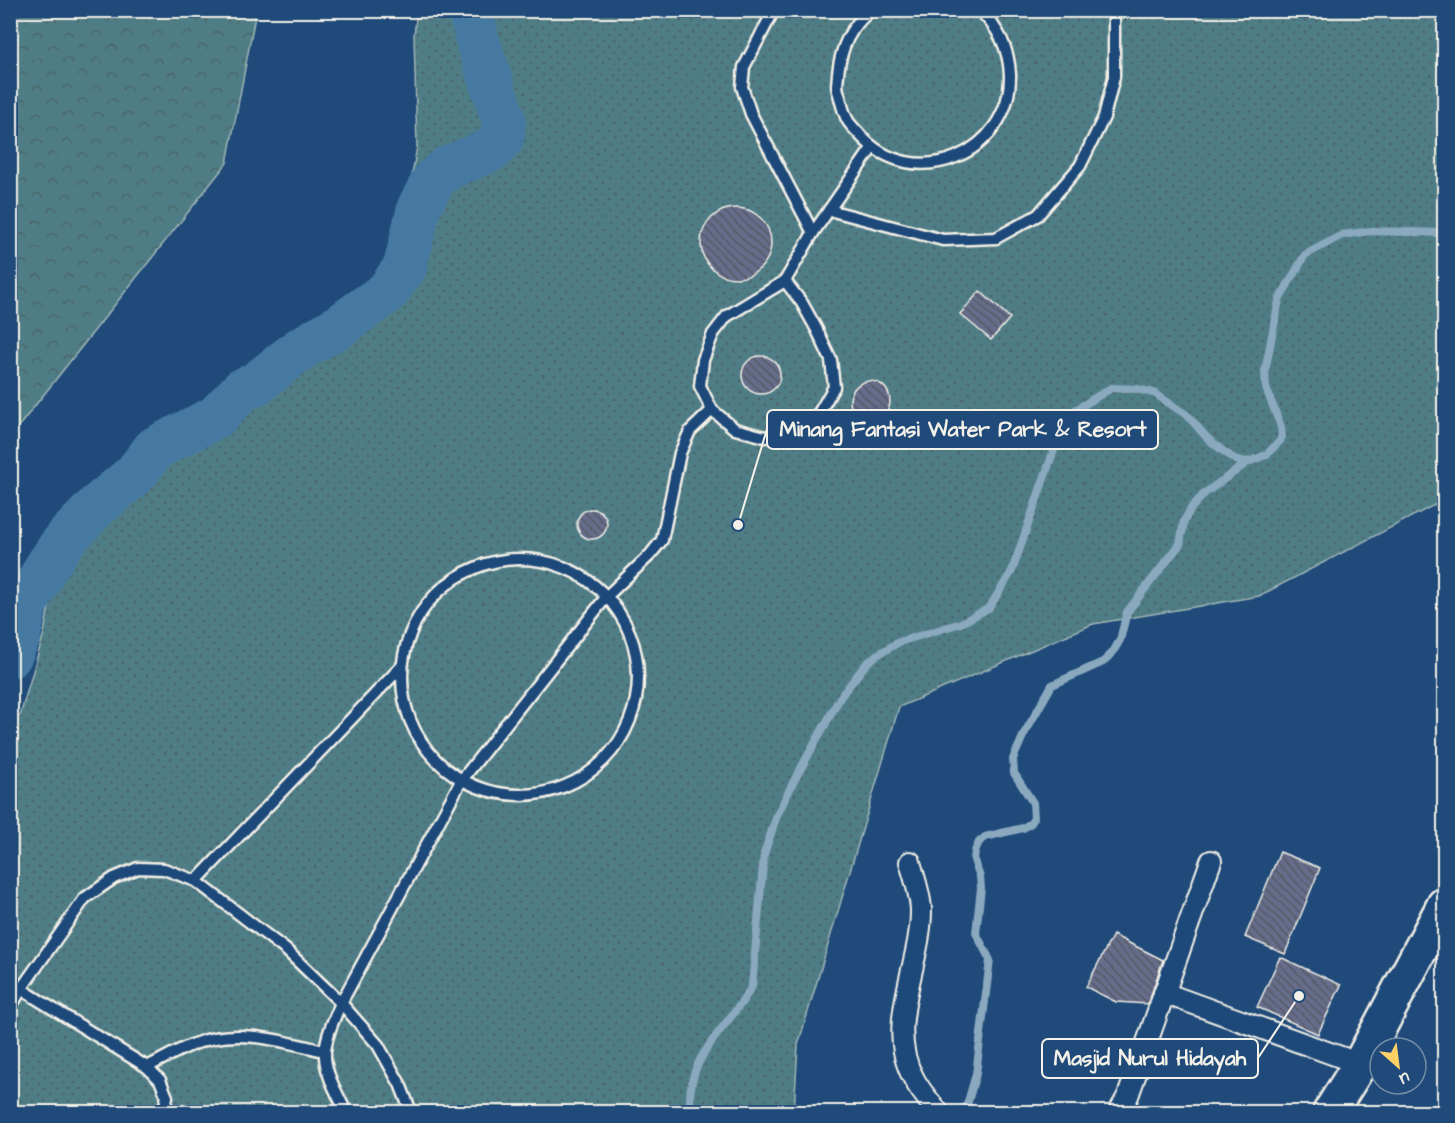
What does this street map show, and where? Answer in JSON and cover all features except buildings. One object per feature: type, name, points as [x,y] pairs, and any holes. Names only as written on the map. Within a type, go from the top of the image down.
[{"type":"highway","points":[[1330,1113],[1360,1064],[1444,905]]},
{"type":"street","points":[[1119,1113],[1128,1096],[1211,861]]},
{"type":"street","points":[[910,862],[921,910],[918,942],[907,989],[902,1042],[913,1078],[938,1113]]},
{"type":"street","points":[[1164,993],[1360,1064]]},
{"type":"lane","points":[[774,10],[744,67],[742,87],[751,114],[813,233]]},
{"type":"lane","points":[[871,10],[858,21],[840,52],[837,87],[848,121],[872,148],[898,161],[927,164],[957,158],[982,142],[1000,119],[1010,91],[1010,62],[1000,34],[979,10]]},
{"type":"lane","points":[[829,210],[943,240],[996,238],[1038,215],[1080,166],[1104,117],[1114,77],[1114,10]]},
{"type":"lane","points":[[785,281],[802,303],[822,340],[831,360],[834,387],[819,413],[794,431],[765,436],[735,429],[712,410],[700,386],[703,360],[713,334],[727,316],[785,281],[813,233],[872,148]]},
{"type":"lane","points":[[345,1113],[327,1076],[324,1051],[326,1035],[341,1003],[461,781],[607,596],[650,555],[662,540],[680,453],[690,431],[712,410]]},
{"type":"lane","points":[[526,559],[570,569],[607,596],[630,631],[639,672],[633,713],[613,750],[582,778],[543,793],[501,795],[461,781],[427,752],[406,712],[401,667],[414,624],[442,588],[481,565],[526,559]]},
{"type":"lane","points":[[196,881],[401,667]]},
{"type":"lane","points":[[10,1010],[21,989],[85,898],[114,878],[138,868],[164,869],[196,881],[286,950],[341,1003],[378,1045],[400,1084],[411,1113]]},
{"type":"lane","points":[[21,989],[147,1067],[160,1080],[167,1097],[163,1113]]},
{"type":"lane","points":[[147,1067],[196,1043],[228,1036],[262,1037],[324,1051]]},
{"type":"green space","points":[[11,10],[256,11],[227,163],[11,436]]},
{"type":"green space","points":[[417,11],[1444,11],[1444,494],[1442,501],[1259,596],[1093,624],[899,707],[798,1045],[794,1112],[11,1112],[11,721],[20,716],[44,633],[59,549],[117,483],[232,401],[341,347],[393,280],[417,147],[414,35]]},
{"type":"waterway","points":[[10,656],[19,636],[25,606],[64,540],[98,505],[135,474],[155,448],[216,417],[242,390],[257,383],[300,349],[341,325],[387,292],[405,267],[419,207],[434,179],[447,168],[493,149],[502,138],[504,121],[470,10]]},
{"type":"waterway","points":[[965,1112],[976,1074],[990,960],[976,933],[981,888],[974,860],[975,851],[979,842],[985,837],[1023,828],[1034,818],[1033,803],[1014,773],[1013,759],[1024,734],[1052,685],[1103,662],[1113,652],[1120,640],[1127,612],[1180,544],[1184,521],[1192,507],[1205,493],[1248,462],[1266,455],[1280,441],[1281,427],[1266,388],[1265,371],[1279,300],[1305,255],[1342,235],[1371,231],[1444,233]]},
{"type":"waterway","points":[[691,1112],[690,1092],[700,1059],[752,986],[764,854],[777,815],[795,779],[841,696],[866,664],[899,642],[961,623],[989,608],[1012,571],[1057,441],[1074,411],[1111,388],[1137,389],[1154,393],[1188,416],[1207,438],[1223,451],[1236,460],[1248,462]]},
{"type":"place","name":"Minang Fantasi Water Park & Resort","points":[[738,525]]},
{"type":"place","name":"Masjid Nurul Hidayah","points":[[1299,996]]}]
